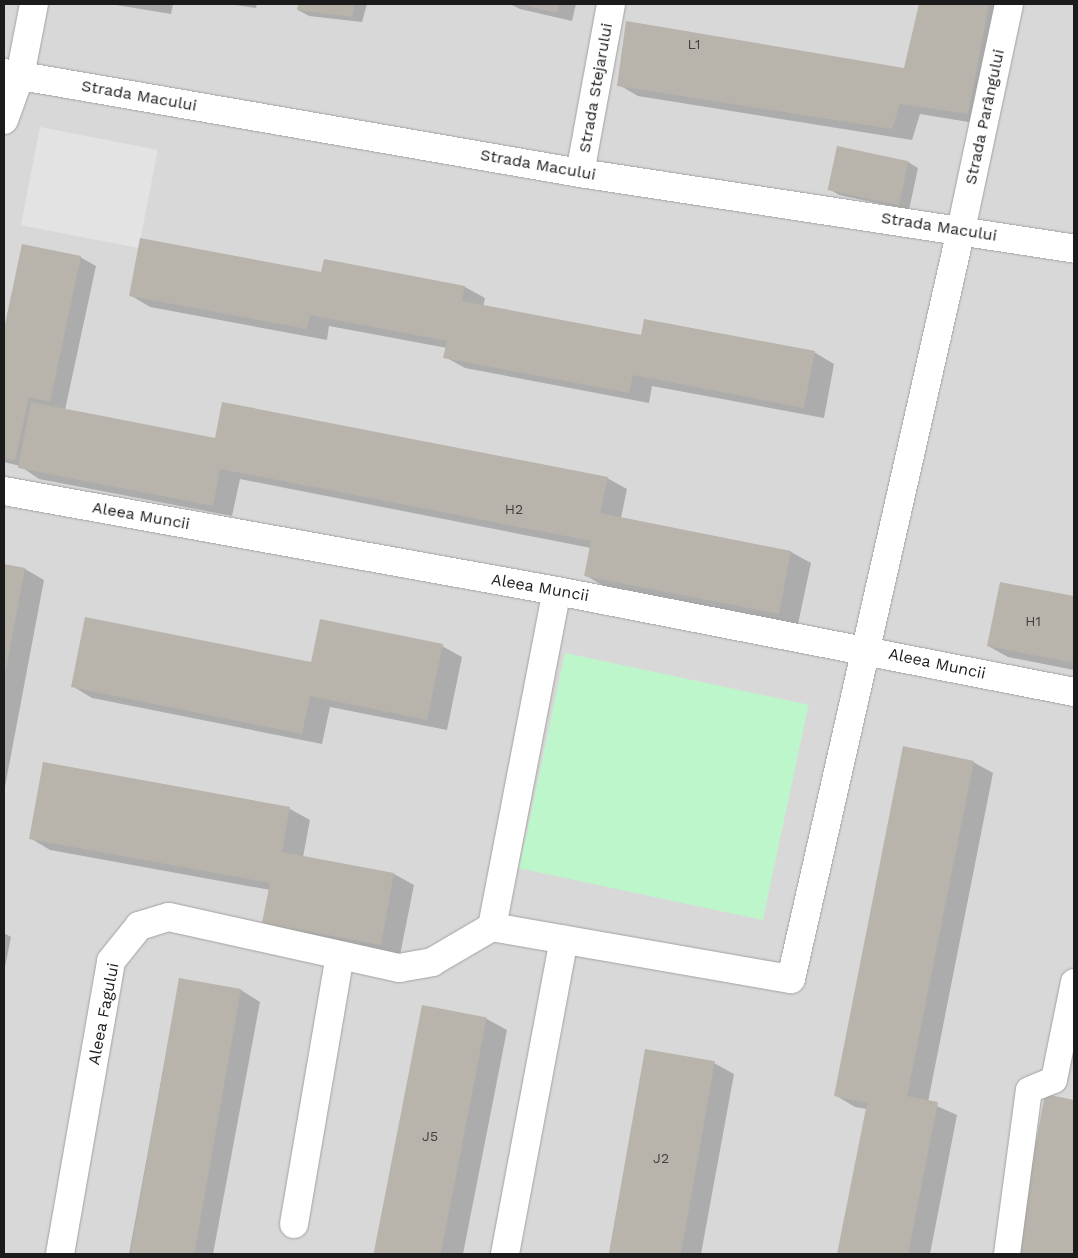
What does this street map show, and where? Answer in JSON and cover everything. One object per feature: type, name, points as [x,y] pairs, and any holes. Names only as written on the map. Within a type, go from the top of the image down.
[{"type":"street","points":[[4,120],[12,74],[34,4]]},
{"type":"street","name":"Strada Stejarului","points":[[580,173],[612,4]]},
{"type":"street","name":"Strada Parângului","points":[[564,939],[791,979],[961,230],[1009,4]]},
{"type":"street","name":"Strada Macului","points":[[12,74],[580,173],[961,230],[1074,249]]},
{"type":"street","name":"Aleea Muncii","points":[[4,491],[556,591],[867,650],[1074,692]]},
{"type":"street","points":[[505,1254],[564,939],[492,927],[556,591]]},
{"type":"street","name":"Aleea Fagului","points":[[60,1254],[111,961],[139,926],[169,918],[399,968],[432,962],[492,927]]},
{"type":"street","points":[[294,1224],[340,956]]},
{"type":"street","points":[[1007,1254],[1029,1090],[1054,1080],[1074,982]]},
{"type":"shaded area","points":[[4,4],[1074,4],[1074,1254],[4,1254]]},
{"type":"shaded area","points":[[40,127],[158,150],[139,248],[21,225]]},
{"type":"green space","points":[[565,653],[809,705],[763,920],[519,868]]},
{"type":"building","points":[[298,4],[355,4],[352,17],[297,10]]},
{"type":"building","points":[[519,4],[559,4],[557,13]]},
{"type":"building","points":[[919,4],[989,4],[968,114],[900,104],[892,129],[617,86],[626,21],[904,68]]},
{"type":"building","points":[[837,146],[908,161],[899,205],[828,190]]},
{"type":"building","points":[[140,238],[321,272],[324,259],[465,286],[462,301],[641,335],[644,319],[815,351],[804,408],[633,375],[629,393],[443,358],[447,341],[310,315],[307,329],[129,296]]},
{"type":"building","points":[[22,244],[81,256],[50,402],[29,397],[15,460],[4,458],[4,329]]},
{"type":"building","points":[[31,402],[215,438],[222,402],[608,477],[600,513],[791,551],[779,614],[584,576],[591,541],[220,469],[213,506],[18,468]]},
{"type":"building","points":[[4,564],[25,568],[5,674],[4,674]]},
{"type":"building","points":[[1000,582],[1074,596],[1074,663],[987,646]]},
{"type":"building","points":[[85,617],[311,662],[320,619],[443,644],[427,720],[310,696],[302,734],[71,687]]},
{"type":"building","points":[[903,746],[974,761],[907,1096],[938,1102],[908,1254],[837,1254],[867,1103],[834,1096]]},
{"type":"building","points":[[43,762],[290,807],[282,852],[394,873],[381,945],[262,923],[270,883],[29,839]]},
{"type":"building","points":[[179,978],[241,989],[194,1254],[130,1254]]},
{"type":"building","points":[[422,1005],[487,1018],[441,1254],[374,1254]]},
{"type":"building","points":[[645,1049],[715,1061],[681,1254],[609,1254]]},
{"type":"building","points":[[1045,1094],[1074,1100],[1074,1254],[1015,1254]]}]
